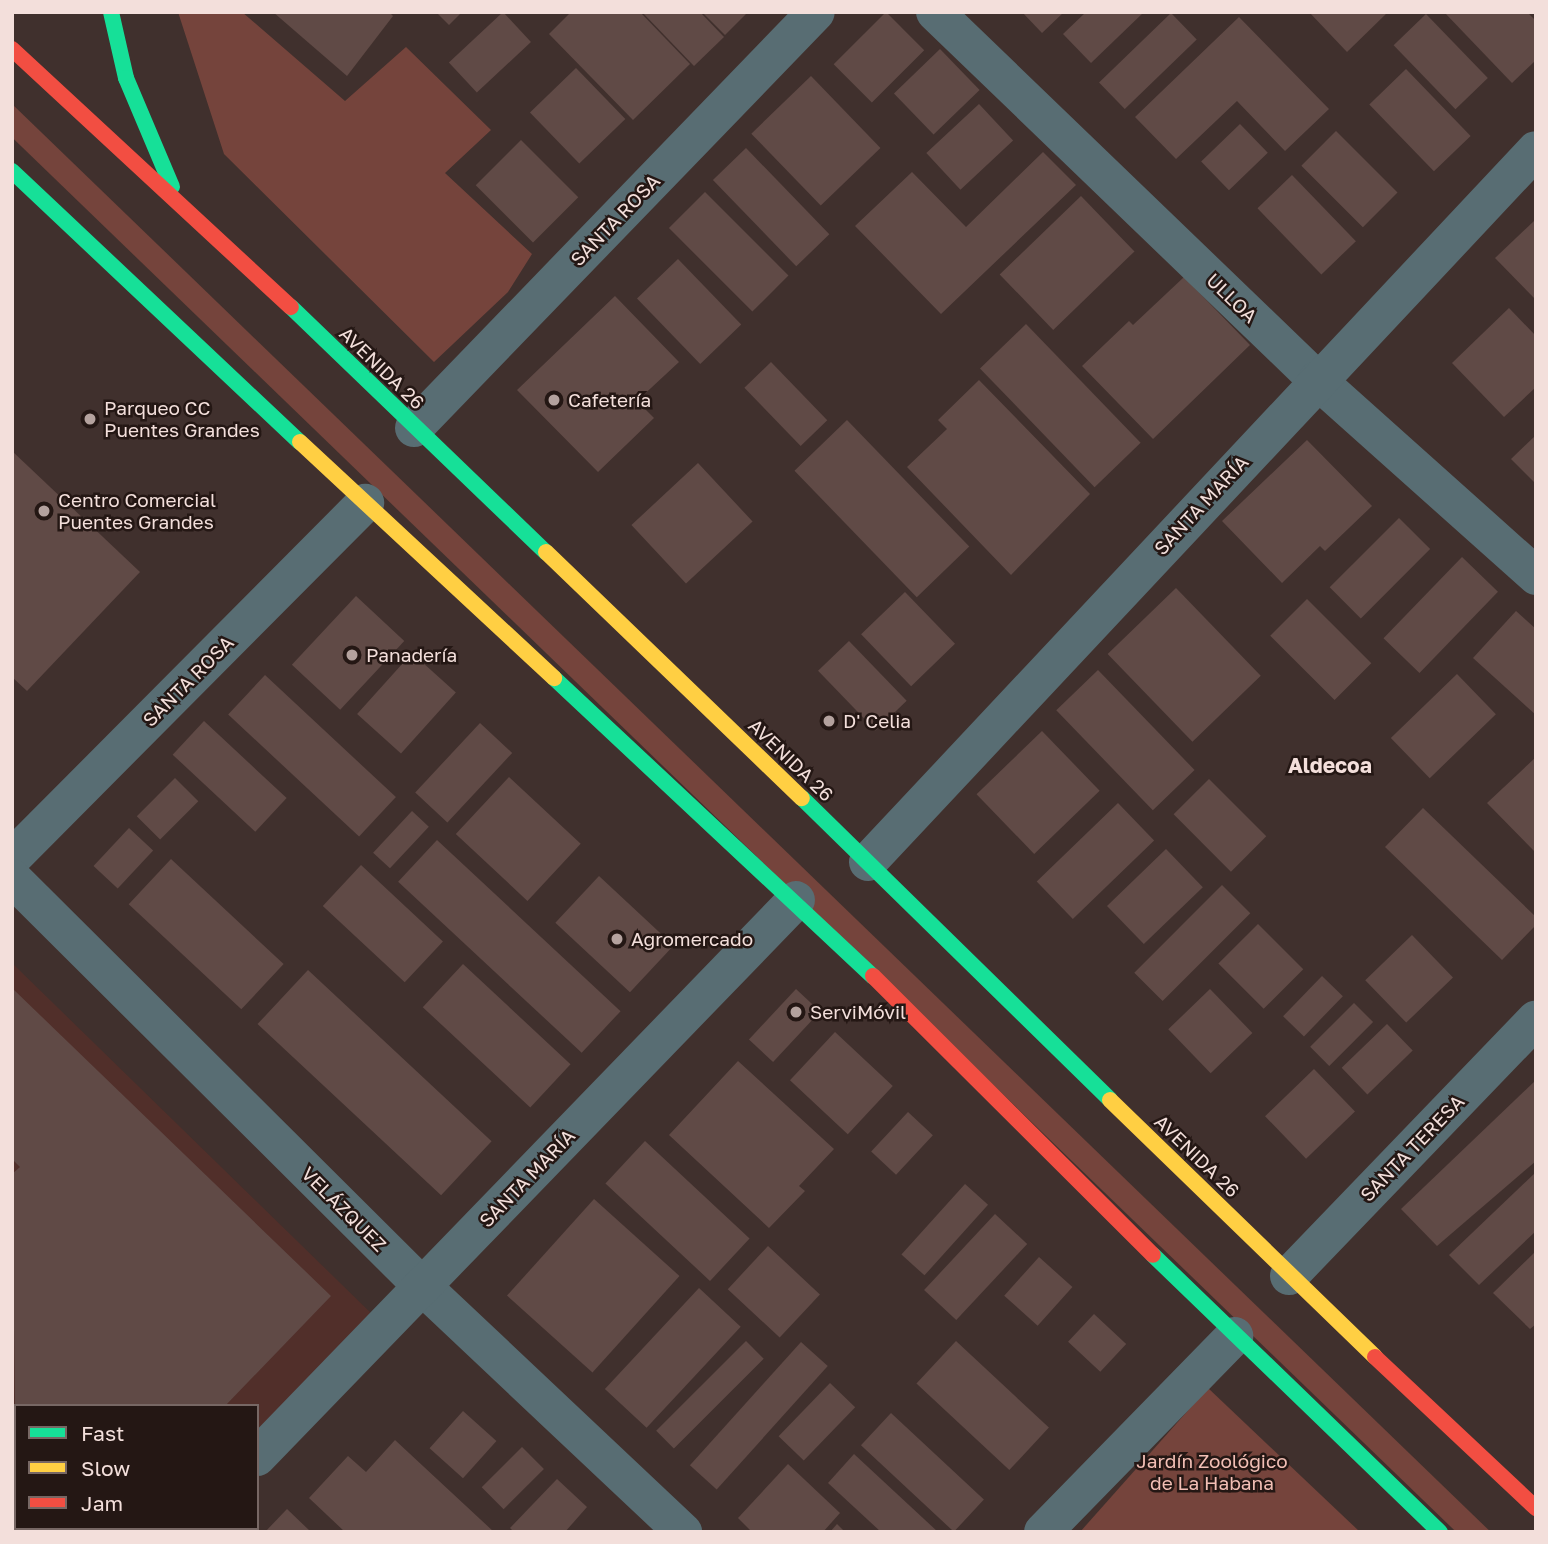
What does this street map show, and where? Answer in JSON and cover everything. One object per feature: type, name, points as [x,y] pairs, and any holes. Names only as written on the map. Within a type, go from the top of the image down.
[{"type":"main road","points":[[111,12],[127,78],[175,196]]},
{"type":"main road","name":"AVENIDA 26","points":[[12,48],[175,196],[868,862],[1289,1276],[1536,1508]]},
{"type":"main road","points":[[12,170],[365,503],[796,900],[1234,1336],[1440,1532]]},
{"type":"main road","points":[[12,200],[53,207]]},
{"type":"street","name":"SANTA ROSA","points":[[414,428],[816,12]]},
{"type":"street","name":"ULLOA","points":[[935,12],[1317,380],[1536,576]]},
{"type":"street","name":"SANTA MARÍA","points":[[868,862],[1317,380],[1536,150]]},
{"type":"street","name":"SANTA ROSA","points":[[12,858],[365,503]]},
{"type":"street","name":"VELÁZQUEZ","points":[[12,878],[422,1286],[683,1532]]},
{"type":"street","name":"SANTA MARÍA","points":[[259,1455],[796,900]]},
{"type":"street","name":"SANTA TERESA","points":[[1289,1276],[1536,1019]]},
{"type":"street","points":[[1043,1532],[1234,1336]]},
{"type":"shaded area","points":[[12,963],[374,1316],[259,1432],[259,1404],[14,1404],[14,1530],[161,1530],[12,1532]]},
{"type":"green space","points":[[178,12],[242,12],[345,101],[406,47],[491,130],[445,173],[532,254],[508,292],[434,362],[224,154]]},
{"type":"green space","points":[[12,104],[1491,1532],[1456,1532],[12,137]]},
{"type":"green space","name":"Jardín Zoológico de La Habana","points":[[1208,1388],[1360,1532],[1080,1532]]},
{"type":"building","points":[[273,12],[389,12],[393,16],[347,76]]},
{"type":"building","points":[[436,12],[462,12],[449,25]]},
{"type":"building","points":[[503,12],[531,42],[477,92],[449,62]]},
{"type":"building","points":[[571,12],[640,12],[690,64],[633,120],[549,34]]},
{"type":"building","points":[[642,12],[700,12],[724,37],[694,66]]},
{"type":"building","points":[[702,12],[748,12],[725,35]]},
{"type":"building","points":[[886,12],[924,50],[872,103],[834,64]]},
{"type":"building","points":[[1022,12],[1064,12],[1042,33]]},
{"type":"building","points":[[1086,12],[1144,12],[1091,63],[1063,34]]},
{"type":"building","points":[[1309,12],[1388,12],[1347,52]]},
{"type":"building","points":[[1444,12],[1527,12],[1536,21],[1536,60],[1512,83]]},
{"type":"building","points":[[1171,13],[1197,40],[1125,109],[1099,82]]},
{"type":"building","points":[[1426,14],[1488,78],[1455,109],[1394,45]]},
{"type":"building","points":[[1239,17],[1329,109],[1285,151],[1237,101],[1176,159],[1135,117]]},
{"type":"building","points":[[940,49],[980,90],[934,134],[894,93]]},
{"type":"building","points":[[576,68],[625,119],[579,164],[530,112]]},
{"type":"building","points":[[1406,69],[1471,136],[1434,171],[1369,104]]},
{"type":"building","points":[[811,76],[880,148],[821,206],[751,134]]},
{"type":"building","points":[[979,104],[1013,141],[960,190],[926,153]]},
{"type":"building","points":[[1240,124],[1268,153],[1229,190],[1201,162]]},
{"type":"building","points":[[1336,131],[1398,193],[1363,227],[1301,166]]},
{"type":"building","points":[[521,140],[578,197],[533,243],[476,185]]},
{"type":"building","points":[[746,148],[829,234],[796,266],[713,180]]},
{"type":"building","points":[[1043,152],[1076,185],[941,314],[855,226],[912,172],[966,227]]},
{"type":"building","points":[[1292,175],[1356,241],[1321,275],[1257,208]]},
{"type":"building","points":[[705,192],[788,275],[752,312],[669,228]]},
{"type":"building","points":[[1081,196],[1134,251],[1053,330],[1000,274]]},
{"type":"building","points":[[1536,222],[1536,300],[1495,258]]},
{"type":"building","points":[[678,259],[741,324],[700,364],[637,299]]},
{"type":"building","points":[[1184,277],[1250,345],[1153,439],[1082,366],[1129,321],[1133,325]]},
{"type":"building","points":[[615,296],[679,362],[637,401],[654,418],[598,472],[517,390]]},
{"type":"building","points":[[1509,308],[1536,336],[1536,387],[1504,417],[1452,363]]},
{"type":"building","points":[[1026,324],[1141,443],[1095,487],[980,368]]},
{"type":"building","points":[[771,362],[827,420],[801,446],[744,388]]},
{"type":"building","points":[[979,380],[1090,494],[1011,575],[907,467],[947,429],[938,420]]},
{"type":"building","points":[[847,420],[969,547],[917,597],[794,471]]},
{"type":"building","points":[[1536,435],[1536,484],[1511,459]]},
{"type":"building","points":[[1307,440],[1372,506],[1325,551],[1320,546],[1282,583],[1222,521]]},
{"type":"building","name":"Centro Comercial Puentes Grandes","points":[[12,451],[140,572],[27,691],[12,677]]},
{"type":"building","points":[[698,463],[753,522],[686,584],[631,525]]},
{"type":"building","points":[[1399,518],[1430,549],[1361,618],[1330,587]]},
{"type":"building","points":[[1462,557],[1498,592],[1419,673],[1384,638]]},
{"type":"building","points":[[1176,588],[1261,676],[1192,742],[1108,654]]},
{"type":"building","points":[[905,592],[955,644],[911,686],[861,634]]},
{"type":"building","points":[[356,596],[404,641],[340,710],[292,665]]},
{"type":"building","points":[[1307,599],[1371,663],[1335,700],[1270,636]]},
{"type":"building","points":[[1516,611],[1536,629],[1536,715],[1473,658]]},
{"type":"building","points":[[849,641],[907,701],[876,731],[818,671]]},
{"type":"building","points":[[412,653],[456,692],[401,753],[357,714]]},
{"type":"building","points":[[1098,670],[1195,770],[1153,810],[1056,710]]},
{"type":"building","points":[[1457,674],[1496,714],[1430,778],[1391,738]]},
{"type":"building","points":[[265,675],[396,797],[359,837],[228,714]]},
{"type":"building","points":[[204,721],[287,798],[255,832],[173,755]]},
{"type":"building","points":[[480,723],[512,753],[447,822],[415,792]]},
{"type":"building","points":[[1042,731],[1100,791],[1034,854],[977,794]]},
{"type":"building","points":[[1536,757],[1536,853],[1487,803]]},
{"type":"building","points":[[509,777],[581,844],[527,901],[456,834]]},
{"type":"building","points":[[175,778],[198,801],[160,840],[137,816]]},
{"type":"building","points":[[1209,779],[1266,836],[1231,872],[1174,814]]},
{"type":"building","points":[[1118,803],[1154,840],[1073,919],[1037,881]]},
{"type":"building","points":[[1423,808],[1536,917],[1536,925],[1502,960],[1385,847]]},
{"type":"building","points":[[412,811],[429,827],[390,868],[373,853]]},
{"type":"building","points":[[129,828],[153,851],[118,889],[94,866]]},
{"type":"building","points":[[437,840],[621,1011],[582,1053],[398,882]]},
{"type":"building","points":[[1166,849],[1203,887],[1144,944],[1107,906]]},
{"type":"building","points":[[171,859],[284,964],[241,1009],[129,904]]},
{"type":"building","points":[[361,865],[443,941],[405,982],[323,906]]},
{"type":"building","points":[[599,876],[674,946],[630,992],[555,923]]},
{"type":"building","points":[[1222,885],[1250,913],[1163,1001],[1134,973]]},
{"type":"building","points":[[1258,924],[1303,969],[1264,1009],[1218,964]]},
{"type":"building","points":[[1412,935],[1453,977],[1406,1023],[1365,980]]},
{"type":"building","points":[[463,964],[571,1064],[530,1107],[423,1007]]},
{"type":"building","points":[[308,970],[492,1141],[441,1195],[258,1024]]},
{"type":"building","points":[[1322,976],[1343,996],[1304,1036],[1283,1016]]},
{"type":"building","points":[[12,988],[331,1296],[227,1404],[15,1404],[12,1174],[20,1167],[12,1159]]},
{"type":"building","points":[[796,989],[820,1012],[773,1062],[749,1039]]},
{"type":"building","points":[[1210,989],[1252,1033],[1211,1073],[1168,1029]]},
{"type":"building","points":[[1354,1003],[1373,1022],[1329,1066],[1310,1047]]},
{"type":"building","points":[[1387,1024],[1413,1051],[1367,1094],[1342,1068]]},
{"type":"building","points":[[835,1032],[893,1086],[848,1134],[790,1080]]},
{"type":"building","points":[[738,1061],[834,1149],[799,1186],[805,1191],[769,1228],[669,1135]]},
{"type":"building","points":[[1314,1069],[1355,1111],[1306,1159],[1265,1116]]},
{"type":"building","points":[[1536,1080],[1536,1161],[1437,1246],[1401,1209]]},
{"type":"building","points":[[908,1112],[933,1135],[896,1175],[871,1151]]},
{"type":"building","points":[[645,1141],[750,1239],[710,1281],[605,1183]]},
{"type":"building","points":[[1536,1172],[1536,1231],[1479,1285],[1449,1255]]},
{"type":"building","points":[[965,1184],[988,1205],[924,1275],[901,1255]]},
{"type":"building","points":[[594,1199],[679,1276],[592,1373],[507,1296]]},
{"type":"building","points":[[995,1214],[1027,1244],[956,1320],[924,1290]]},
{"type":"building","points":[[768,1246],[820,1294],[780,1338],[728,1289]]},
{"type":"building","points":[[1536,1251],[1536,1324],[1530,1329],[1493,1293]]},
{"type":"building","points":[[1039,1257],[1072,1287],[1038,1326],[1004,1296]]},
{"type":"building","points":[[699,1288],[741,1327],[647,1428],[605,1389]]},
{"type":"building","points":[[1094,1314],[1126,1344],[1100,1372],[1068,1342]]},
{"type":"building","points":[[746,1341],[764,1359],[674,1448],[656,1431]]},
{"type":"building","points":[[956,1341],[1049,1428],[1009,1470],[916,1383]]},
{"type":"building","points":[[801,1342],[828,1366],[717,1489],[690,1465]]},
{"type":"building","points":[[830,1383],[855,1407],[804,1461],[779,1436]]},
{"type":"building","points":[[463,1411],[496,1441],[463,1478],[430,1448]]},
{"type":"building","points":[[891,1413],[984,1500],[954,1532],[861,1445]]},
{"type":"building","points":[[395,1440],[494,1532],[345,1532],[309,1498],[348,1456],[366,1472]]},
{"type":"building","points":[[522,1447],[544,1469],[504,1509],[482,1487]]},
{"type":"building","points":[[854,1454],[938,1532],[881,1532],[828,1483]]},
{"type":"building","points":[[788,1464],[840,1513],[823,1532],[752,1532],[738,1518]]},
{"type":"building","points":[[557,1479],[587,1507],[565,1532],[514,1532],[510,1528]]},
{"type":"building","points":[[12,1502],[14,1530],[43,1532],[12,1532]]},
{"type":"building","points":[[287,1509],[311,1532],[265,1532]]},
{"type":"building","points":[[837,1524],[845,1532],[830,1532]]},
{"type":"traffic: fast","points":[[111,12],[126,78],[172,187]]},
{"type":"traffic: fast","points":[[12,171],[300,442]]},
{"type":"traffic: fast","points":[[291,307],[546,552]]},
{"type":"traffic: fast","points":[[554,678],[873,976]]},
{"type":"traffic: fast","points":[[802,798],[1110,1100]]},
{"type":"traffic: fast","points":[[1153,1255],[1440,1532]]},
{"type":"traffic: slow","points":[[300,442],[554,678]]},
{"type":"traffic: slow","points":[[546,552],[802,798]]},
{"type":"traffic: slow","points":[[1110,1100],[1375,1357]]},
{"type":"traffic: jam","points":[[12,49],[291,307]]},
{"type":"traffic: jam","points":[[873,976],[1153,1255]]},
{"type":"traffic: jam","points":[[1375,1357],[1536,1508]]},
{"type":"place","name":"Cafetería","points":[[554,400]]},
{"type":"place","name":"Parqueo CC Puentes Grandes","points":[[90,419]]},
{"type":"place","name":"Centro Comercial Puentes Grandes","points":[[44,511]]},
{"type":"place","name":"Panadería","points":[[352,655]]},
{"type":"place","name":"D' Celia","points":[[829,721]]},
{"type":"place","name":"Agromercado","points":[[617,939]]},
{"type":"place","name":"ServiMóvil","points":[[796,1012]]},
{"type":"district","name":"Aldecoa","points":[[1330,765]]}]
